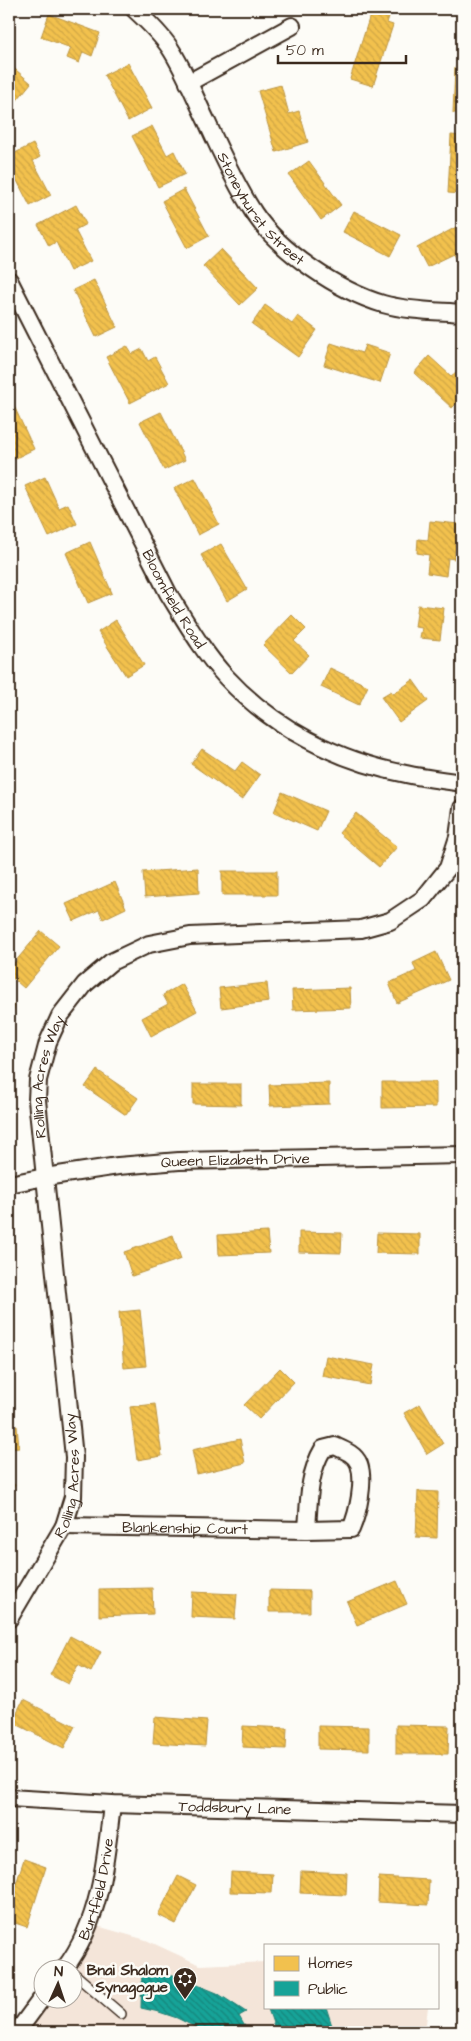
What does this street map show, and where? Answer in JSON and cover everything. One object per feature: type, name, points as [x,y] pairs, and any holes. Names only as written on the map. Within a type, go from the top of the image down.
[{"type":"street","name":"Stoneyhurst Street","points":[[134,9],[169,47],[219,148],[255,214],[272,234],[303,263],[340,286],[383,304],[462,313]]},
{"type":"street","points":[[188,83],[292,26]]},
{"type":"street","name":"Bloomfield Road","points":[[9,280],[168,593],[197,641],[226,677],[269,716],[313,742],[355,759],[404,774],[462,783]]},
{"type":"street","name":"Rolling Acres Way","points":[[9,1619],[64,1526],[73,1497],[74,1457],[37,1100],[38,1080],[48,1042],[60,1016],[85,984],[111,962],[149,944],[190,936],[360,929],[390,921],[423,899],[448,868],[458,837],[462,808]]},
{"type":"street","name":"Queen Elizabeth Drive","points":[[9,1184],[45,1176],[118,1166],[179,1161],[462,1155]]},
{"type":"street","name":"Blankenship Court","points":[[64,1526],[307,1530],[350,1529],[359,1502],[359,1463],[350,1452],[335,1446],[323,1450],[315,1462],[310,1483],[307,1530]]},
{"type":"street","name":"Toddsbury Lane","points":[[9,1798],[112,1804],[462,1814]]},
{"type":"street","name":"Burtfield Drive","points":[[73,1958],[90,1924],[100,1888],[112,1804]]},
{"type":"street","points":[[17,2032],[35,2008]]},
{"type":"lane","points":[[82,1981],[121,2014]]},
{"type":"shaded area","points":[[90,1924],[146,1940],[200,1965],[264,1962],[264,2008],[428,2008],[425,2032],[17,2032],[35,2008],[82,2008],[82,1958],[76,1958]]},
{"type":"building: Homes","points":[[372,9],[391,10],[387,23],[393,25],[373,86],[350,79]]},
{"type":"building: Homes","points":[[49,14],[100,33],[92,56],[83,52],[79,63],[67,58],[71,48],[41,37]]},
{"type":"building: Homes","points":[[128,63],[152,108],[128,121],[104,75]]},
{"type":"building: Homes","points":[[9,64],[31,83],[9,110]]},
{"type":"building: Homes","points":[[455,67],[462,67],[462,113],[453,113]]},
{"type":"building: Homes","points":[[281,85],[289,114],[299,111],[308,142],[276,152],[258,91]]},
{"type":"building: Homes","points":[[152,126],[167,155],[174,151],[185,174],[158,187],[132,136]]},
{"type":"building: Homes","points":[[451,135],[462,136],[462,194],[448,193]]},
{"type":"building: Homes","points":[[33,144],[40,157],[33,161],[51,195],[30,206],[9,165],[9,156]]},
{"type":"building: Homes","points":[[309,161],[341,205],[321,220],[289,175]]},
{"type":"building: Homes","points":[[184,189],[209,236],[187,248],[162,201]]},
{"type":"building: Homes","points":[[76,205],[86,224],[75,230],[91,261],[70,271],[56,242],[49,246],[38,225]]},
{"type":"building: Homes","points":[[354,211],[401,235],[390,256],[343,232]]},
{"type":"building: Homes","points":[[462,224],[462,254],[456,258],[454,254],[427,267],[417,248]]},
{"type":"building: Homes","points":[[221,249],[258,288],[240,305],[203,266]]},
{"type":"building: Homes","points":[[94,280],[117,327],[96,337],[73,290]]},
{"type":"building: Homes","points":[[265,305],[292,324],[298,316],[317,330],[298,357],[252,324]]},
{"type":"building: Homes","points":[[331,343],[362,353],[365,345],[390,353],[380,383],[324,365]]},
{"type":"building: Homes","points":[[127,346],[132,354],[142,349],[148,361],[155,357],[169,383],[130,403],[106,357]]},
{"type":"building: Homes","points":[[429,356],[451,376],[455,373],[462,380],[462,398],[452,408],[414,373]]},
{"type":"building: Homes","points":[[13,404],[34,449],[12,460],[9,453],[9,406]]},
{"type":"building: Homes","points":[[161,412],[185,460],[164,470],[140,422]]},
{"type":"building: Homes","points":[[45,477],[59,508],[68,504],[77,524],[49,537],[25,486]]},
{"type":"building: Homes","points":[[195,478],[219,524],[198,535],[174,488]]},
{"type":"building: Homes","points":[[430,521],[459,524],[454,559],[448,558],[446,576],[427,573],[429,555],[417,553],[418,539],[428,540]]},
{"type":"building: Homes","points":[[90,542],[112,593],[88,603],[66,553]]},
{"type":"building: Homes","points":[[221,544],[247,589],[227,601],[201,555]]},
{"type":"building: Homes","points":[[418,605],[444,608],[440,640],[420,638],[422,628],[415,627]]},
{"type":"building: Homes","points":[[292,615],[306,629],[294,641],[309,655],[292,673],[263,645]]},
{"type":"building: Homes","points":[[116,620],[144,665],[126,676],[98,632]]},
{"type":"building: Homes","points":[[330,668],[368,686],[359,705],[321,687]]},
{"type":"building: Homes","points":[[413,680],[428,701],[399,722],[381,697],[391,691],[393,694]]},
{"type":"building: Homes","points":[[202,749],[235,771],[242,762],[260,775],[242,800],[191,764]]},
{"type":"building: Homes","points":[[282,792],[326,811],[317,831],[274,812]]},
{"type":"building: Homes","points":[[356,813],[397,847],[379,867],[339,833]]},
{"type":"building: Homes","points":[[198,868],[199,893],[145,897],[143,872]]},
{"type":"building: Homes","points":[[222,871],[277,871],[277,895],[222,895]]},
{"type":"building: Homes","points":[[115,882],[126,908],[103,919],[99,910],[74,921],[66,904]]},
{"type":"building: Homes","points":[[41,931],[59,946],[24,988],[9,975],[9,969]]},
{"type":"building: Homes","points":[[436,952],[449,980],[397,1003],[389,983],[416,971],[413,963]]},
{"type":"building: Homes","points":[[267,983],[269,1002],[221,1008],[219,988]]},
{"type":"building: Homes","points":[[182,984],[197,1011],[151,1036],[142,1018],[168,1004],[163,995]]},
{"type":"building: Homes","points":[[350,988],[351,1008],[293,1010],[292,990]]},
{"type":"building: Homes","points":[[9,1003],[15,1006],[9,1021]]},
{"type":"building: Homes","points":[[97,1070],[138,1098],[126,1115],[85,1087]]},
{"type":"building: Homes","points":[[382,1082],[436,1082],[436,1107],[382,1108]]},
{"type":"building: Homes","points":[[329,1083],[329,1104],[270,1106],[269,1085]]},
{"type":"building: Homes","points":[[193,1084],[241,1084],[241,1105],[193,1104]]},
{"type":"building: Homes","points":[[459,1228],[462,1228],[462,1257],[460,1257]]},
{"type":"building: Homes","points":[[267,1232],[269,1253],[219,1255],[218,1235]]},
{"type":"building: Homes","points":[[299,1232],[342,1233],[341,1253],[299,1252]]},
{"type":"building: Homes","points":[[377,1233],[420,1234],[420,1254],[376,1253]]},
{"type":"building: Homes","points":[[173,1235],[181,1259],[132,1276],[124,1252]]},
{"type":"building: Homes","points":[[140,1310],[146,1366],[124,1368],[119,1312]]},
{"type":"building: Homes","points":[[326,1356],[374,1365],[370,1385],[322,1376]]},
{"type":"building: Homes","points":[[280,1368],[294,1382],[259,1419],[244,1405]]},
{"type":"building: Homes","points":[[10,1395],[12,1427],[17,1426],[19,1448],[9,1449]]},
{"type":"building: Homes","points":[[155,1404],[162,1456],[137,1460],[130,1407]]},
{"type":"building: Homes","points":[[420,1404],[443,1444],[427,1454],[404,1413]]},
{"type":"building: Homes","points":[[240,1439],[245,1463],[197,1474],[192,1450]]},
{"type":"building: Homes","points":[[9,1481],[15,1485],[9,1496]]},
{"type":"building: Homes","points":[[418,1491],[438,1492],[437,1538],[416,1537]]},
{"type":"building: Homes","points":[[397,1581],[407,1604],[357,1625],[347,1602]]},
{"type":"building: Homes","points":[[152,1588],[153,1614],[99,1616],[99,1589]]},
{"type":"building: Homes","points":[[269,1590],[310,1591],[310,1612],[269,1612]]},
{"type":"building: Homes","points":[[192,1592],[237,1594],[235,1619],[191,1617]]},
{"type":"building: Homes","points":[[70,1636],[101,1652],[91,1672],[78,1665],[68,1684],[50,1675]]},
{"type":"building: Homes","points":[[23,1700],[75,1726],[64,1748],[12,1722]]},
{"type":"building: Homes","points":[[155,1717],[207,1721],[205,1746],[153,1743]]},
{"type":"building: Homes","points":[[396,1725],[449,1726],[448,1754],[396,1754]]},
{"type":"building: Homes","points":[[243,1726],[287,1728],[286,1749],[242,1747]]},
{"type":"building: Homes","points":[[318,1726],[369,1727],[369,1750],[318,1749]]},
{"type":"building: Homes","points":[[24,1859],[46,1867],[27,1927],[9,1921],[9,1906]]},
{"type":"building: Homes","points":[[301,1871],[347,1873],[346,1895],[300,1893]]},
{"type":"building: Homes","points":[[231,1872],[273,1874],[272,1893],[230,1892]]},
{"type":"building: Homes","points":[[178,1876],[196,1885],[176,1924],[158,1915]]},
{"type":"building: Homes","points":[[379,1877],[429,1880],[428,1905],[378,1902]]},
{"type":"building: Public","name":"Bnai Shalom Synagogue","points":[[142,1969],[173,1975],[217,1993],[246,2012],[239,2016],[248,2032],[222,2032],[221,2029],[216,2032],[205,2032],[177,2018],[141,2008]]},
{"type":"building: Public","points":[[326,2008],[334,2032],[265,2032],[275,2029],[268,2009]]},
{"type":"place","name":"Bnai Shalom Synagogue","points":[[185,2000]]}]
